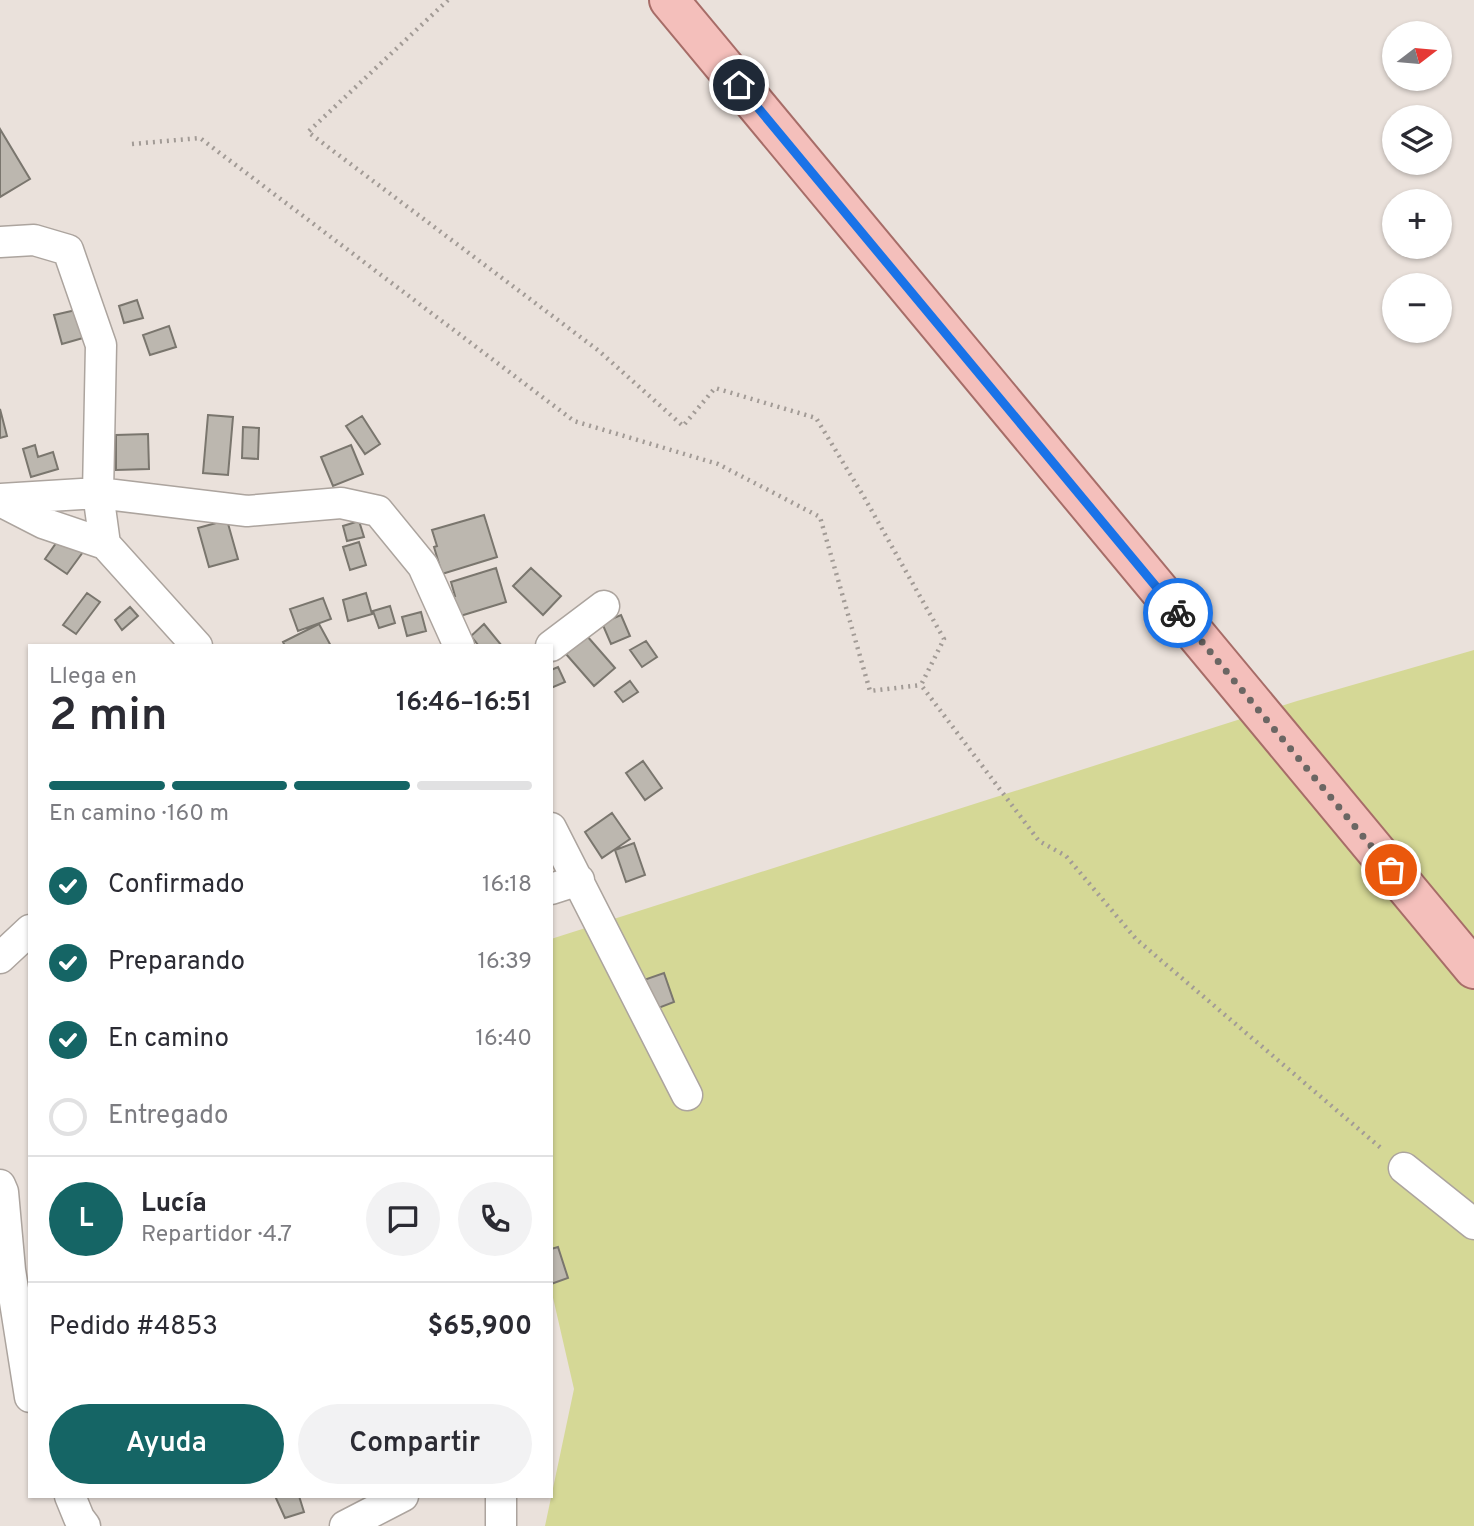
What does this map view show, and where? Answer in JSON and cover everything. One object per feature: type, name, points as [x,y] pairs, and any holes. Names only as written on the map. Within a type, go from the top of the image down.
[{"type":"main road","points":[[669,0],[1474,969]]},
{"type":"street","points":[[0,242],[34,240],[68,250],[102,345],[98,493],[105,544]]},
{"type":"street","points":[[0,500],[98,493],[247,512],[341,503],[378,511],[423,566],[458,644]]},
{"type":"street","points":[[0,500],[43,523],[105,544],[195,644]]},
{"type":"street","points":[[553,644],[604,606]]},
{"type":"street","points":[[553,836],[565,884],[687,1095]]},
{"type":"street","points":[[0,958],[28,932]]},
{"type":"street","points":[[1404,1168],[1474,1224]]},
{"type":"street","points":[[11,1191],[10,1270],[28,1384]]},
{"type":"street","points":[[345,1526],[399,1498]]},
{"type":"street","points":[[501,1498],[501,1526]]},
{"type":"path","points":[[448,0],[308,132],[599,351],[682,426],[715,388],[816,418],[944,639],[921,685]]},
{"type":"path","points":[[132,144],[201,138],[573,421],[718,464],[820,517],[870,691],[921,685]]},
{"type":"path","points":[[921,685],[1039,841],[1066,856],[1136,939],[1404,1168]]},
{"type":"green space","points":[[1474,650],[1474,1526],[545,1526],[574,1389],[553,1298],[553,938],[1297,701]]},
{"type":"building","points":[[0,129],[30,179],[0,197]]},
{"type":"building","points":[[137,300],[143,318],[124,323],[119,306]]},
{"type":"building","points":[[76,310],[83,338],[62,344],[54,315]]},
{"type":"building","points":[[169,326],[176,347],[150,355],[143,335]]},
{"type":"building","points":[[0,409],[7,436],[0,438]]},
{"type":"building","points":[[208,415],[233,417],[228,475],[203,473]]},
{"type":"building","points":[[362,416],[380,444],[365,454],[346,426]]},
{"type":"building","points":[[243,427],[259,428],[258,459],[242,458]]},
{"type":"building","points":[[148,434],[149,469],[116,470],[116,435]]},
{"type":"building","points":[[35,445],[38,457],[53,452],[58,469],[31,477],[23,449]]},
{"type":"building","points":[[351,445],[363,474],[333,486],[321,457]]},
{"type":"building","points":[[484,515],[497,557],[442,574],[432,530]]},
{"type":"building","points":[[227,520],[238,559],[209,567],[198,528]]},
{"type":"building","points":[[359,521],[364,537],[347,541],[343,526]]},
{"type":"building","points":[[61,536],[83,552],[67,574],[45,559]]},
{"type":"building","points":[[359,542],[366,565],[350,570],[343,547]]},
{"type":"building","points":[[496,568],[506,602],[457,617],[451,597],[455,596],[451,582]]},
{"type":"building","points":[[531,568],[561,596],[543,615],[513,586]]},
{"type":"building","points":[[87,593],[100,602],[76,634],[63,625]]},
{"type":"building","points":[[366,593],[372,614],[348,621],[343,600]]},
{"type":"building","points":[[323,598],[331,619],[298,631],[290,609]]},
{"type":"building","points":[[390,606],[395,623],[379,628],[373,611]]},
{"type":"building","points":[[130,607],[138,616],[122,630],[115,620]]},
{"type":"building","points":[[421,612],[426,631],[407,636],[402,617]]},
{"type":"building","points":[[621,615],[630,636],[611,644],[602,623]]},
{"type":"building","points":[[319,624],[330,644],[284,644],[283,642]]},
{"type":"building","points":[[484,624],[500,644],[477,644],[471,636]]},
{"type":"building","points":[[587,636],[615,668],[594,686],[566,654]]},
{"type":"building","points":[[646,641],[657,657],[642,667],[630,650]]},
{"type":"building","points":[[558,667],[565,682],[553,687],[553,669]]},
{"type":"building","points":[[630,681],[638,692],[623,702],[615,692]]},
{"type":"building","points":[[643,761],[662,788],[645,800],[626,773]]},
{"type":"building","points":[[612,813],[630,839],[602,858],[585,832]]},
{"type":"building","points":[[634,843],[645,875],[626,882],[615,850]]},
{"type":"building","points":[[664,973],[674,1002],[648,1012],[638,982]]},
{"type":"building","points":[[558,1247],[568,1278],[553,1283],[553,1248]]},
{"type":"building","points":[[276,1498],[300,1498],[304,1512],[285,1518]]},
{"type":"way so far","points":[[1178,613],[1391,870]]},
{"type":"route","points":[[739,85],[1178,613]]}]
